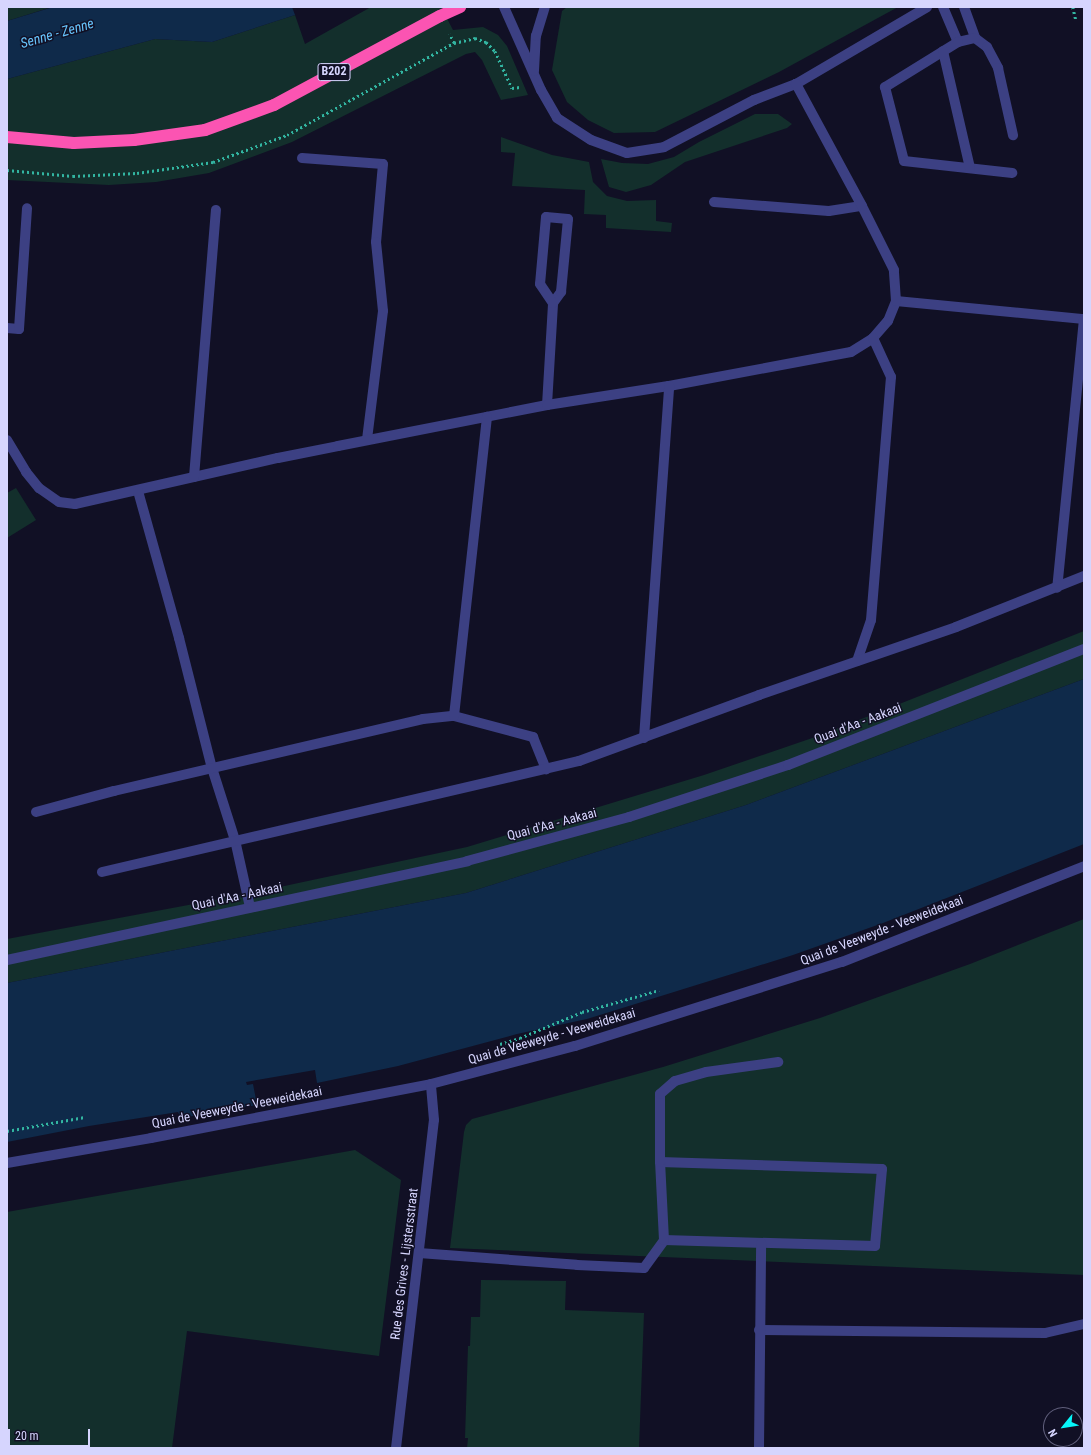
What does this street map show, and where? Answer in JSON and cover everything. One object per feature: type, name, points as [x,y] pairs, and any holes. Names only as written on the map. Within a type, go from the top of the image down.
[{"type":"highway","name":"B202","points":[[7,137],[74,143],[134,140],[205,130],[274,105],[441,11],[460,7]]},
{"type":"street","points":[[504,7],[534,73],[557,118],[592,140],[627,152],[664,147],[754,100],[796,84],[927,7]]},
{"type":"street","points":[[534,73],[536,36],[545,7]]},
{"type":"street","points":[[943,7],[958,42]]},
{"type":"street","points":[[964,7],[975,38],[987,47],[998,68],[1013,134]]},
{"type":"street","points":[[975,38],[958,42],[885,87],[904,162],[1012,172]]},
{"type":"street","points":[[943,51],[970,168]]},
{"type":"street","points":[[8,443],[26,472],[39,488],[59,502],[75,504],[138,491],[194,476],[367,440],[547,405],[669,386],[851,352],[873,338],[888,321],[896,301],[894,270],[862,206],[796,84]]},
{"type":"street","points":[[302,158],[383,164],[376,242],[383,312],[367,440]]},
{"type":"street","points":[[714,202],[829,211],[862,206]]},
{"type":"street","points":[[7,328],[19,329],[27,208]]},
{"type":"street","points":[[194,476],[216,210]]},
{"type":"street","points":[[547,405],[552,303],[540,284],[546,218],[568,219],[561,292],[552,303]]},
{"type":"street","points":[[896,301],[1084,319]]},
{"type":"street","points":[[1057,588],[1084,314]]},
{"type":"street","points":[[858,662],[871,620],[891,377],[873,338]]},
{"type":"street","points":[[644,738],[669,386]]},
{"type":"street","points":[[454,716],[487,417]]},
{"type":"street","points":[[138,491],[212,768],[235,840],[250,907]]},
{"type":"street","points":[[102,872],[580,761],[956,628],[1084,576]]},
{"type":"street","name":"Quai d'Aa - Aakaai","points":[[7,960],[467,860],[629,817],[788,765],[1084,649]]},
{"type":"street","points":[[36,812],[212,768],[423,719],[454,716],[533,737],[546,769]]},
{"type":"street","name":"Quai de Veeweyde - Veeweidekaai","points":[[7,1163],[151,1138],[430,1084],[574,1046],[842,962],[1084,866]]},
{"type":"street","points":[[419,1253],[577,1265],[644,1268],[664,1240],[660,1162],[660,1094],[675,1081],[706,1072],[778,1062]]},
{"type":"street","name":"Rue des Grives - Lijstersstraat","points":[[396,1448],[434,1120],[430,1084]]},
{"type":"street","points":[[660,1162],[882,1169],[875,1246],[664,1240]]},
{"type":"street","points":[[759,1448],[761,1243]]},
{"type":"street","points":[[760,1330],[1045,1333],[1084,1324]]},
{"type":"path","points":[[1073,7],[1076,20]]},
{"type":"path","points":[[454,43],[475,38],[486,42],[495,51],[512,88]]},
{"type":"path","points":[[500,1044],[520,1038],[582,1012],[659,990]]},
{"type":"path","points":[[7,1131],[85,1117]]},
{"type":"green space","points":[[7,7],[52,7],[7,21]]},
{"type":"green space","points":[[371,7],[441,7],[453,30],[483,27],[498,35],[507,46],[528,95],[501,100],[482,60],[475,52],[466,54],[292,142],[209,173],[156,182],[109,185],[7,180],[7,79],[155,39],[212,42],[295,15],[305,44]]},
{"type":"green space","points":[[567,7],[898,7],[779,72],[655,132],[614,133],[588,120],[567,102],[552,70],[562,11]]},
{"type":"green space","points":[[755,114],[778,114],[792,124],[787,128],[685,162],[651,185],[626,192],[609,187],[601,159],[622,163],[648,164],[674,157],[699,142]]},
{"type":"green space","points":[[501,137],[552,155],[589,162],[593,182],[607,196],[627,201],[656,200],[656,221],[672,223],[671,232],[606,228],[606,215],[584,214],[585,190],[512,186],[515,153],[501,152]]},
{"type":"green space","points":[[16,488],[36,520],[7,538],[7,493]]},
{"type":"green space","points":[[1084,631],[1084,679],[746,805],[466,893],[7,983],[7,939],[247,894],[467,847],[704,775],[821,735]]},
{"type":"green space","points":[[1084,919],[1084,1275],[450,1248],[464,1132],[466,1125],[472,1119],[663,1067],[820,1018],[970,964]]},
{"type":"green space","points":[[355,1150],[401,1180],[379,1356],[187,1331],[172,1448],[7,1448],[7,1212]]},
{"type":"green space","points":[[481,1280],[566,1281],[565,1310],[644,1313],[639,1448],[467,1448],[468,1438],[465,1438],[468,1346],[470,1346],[471,1317],[480,1317]]},
{"type":"water","name":"Senne - Zenne","points":[[53,7],[292,7],[295,15],[212,42],[155,39],[7,79],[7,21]]},
{"type":"water","points":[[1084,679],[1084,844],[883,923],[793,955],[587,1019],[517,1034],[398,1066],[317,1083],[315,1070],[246,1082],[247,1085],[253,1084],[257,1105],[181,1118],[178,1112],[89,1126],[7,1142],[7,983],[466,893],[746,805]]}]
